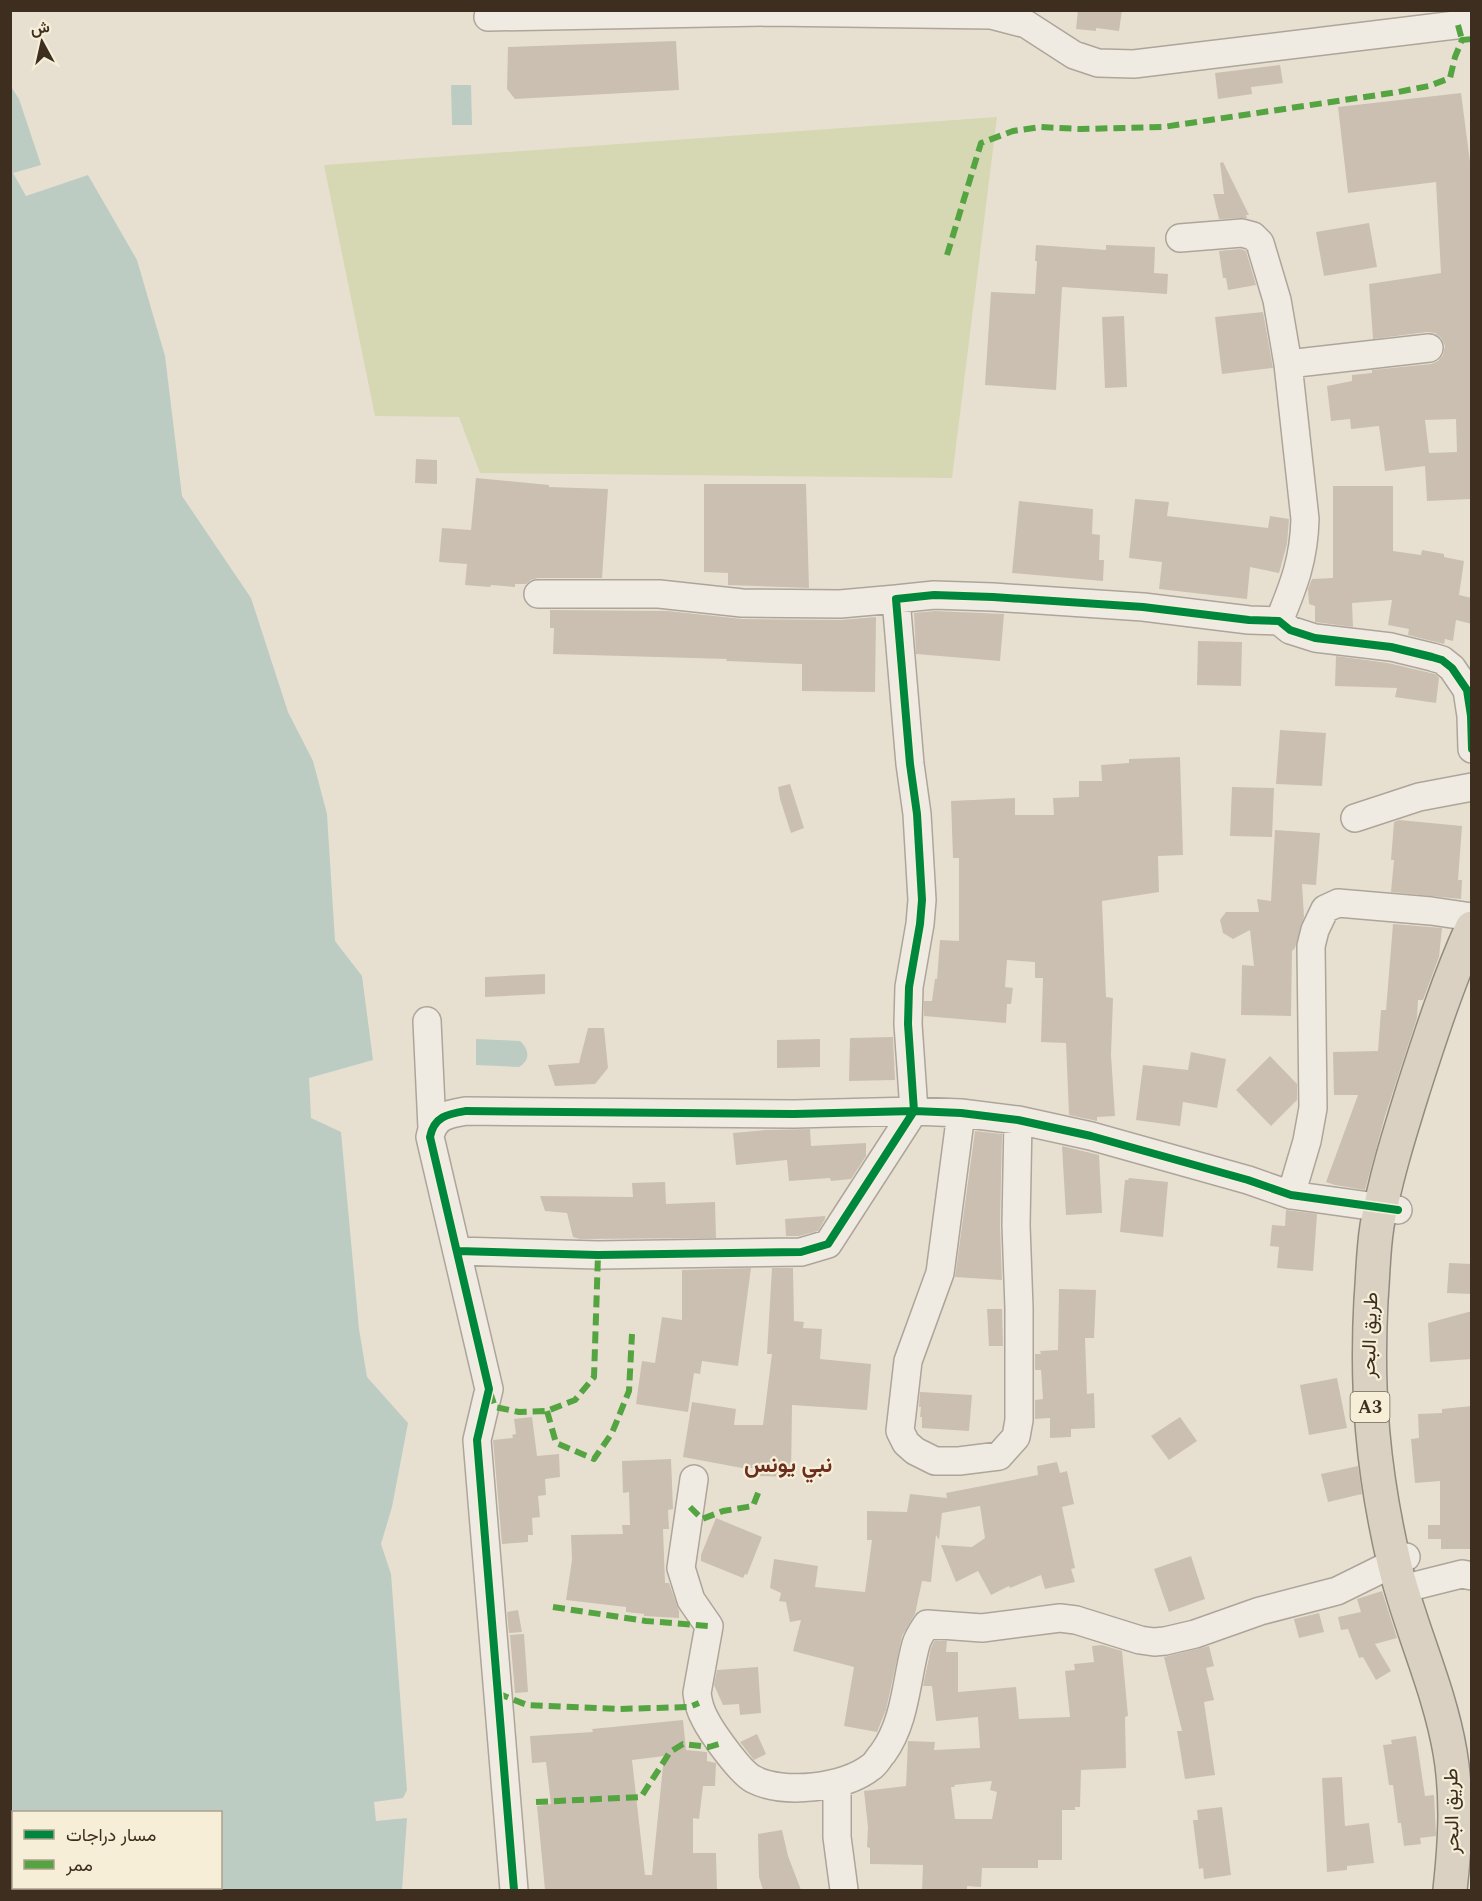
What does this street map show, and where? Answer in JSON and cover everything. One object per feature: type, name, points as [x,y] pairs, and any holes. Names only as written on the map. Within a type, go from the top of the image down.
[{"type":"highway","name":"طريق البحر","points":[[1390,1209],[1404,1118],[1422,1060],[1472,928]]},
{"type":"highway","name":"طريق البحر","points":[[1450,1890],[1455,1815],[1454,1777],[1445,1726],[1376,1469],[1369,1395],[1370,1328],[1373,1261],[1472,969]]},
{"type":"highway","name":"طريق البحر","points":[[1404,1574],[1416,1594],[1457,1716],[1472,1798]]},
{"type":"highway","name":"طريق البحر","points":[[1470,1890],[1472,1830]]},
{"type":"street","points":[[488,18],[770,12],[973,14],[1008,18],[1026,24],[1042,22],[1074,55],[1098,63],[1112,64],[1472,23]]},
{"type":"street","points":[[1180,238],[1242,233],[1251,235],[1258,240],[1276,300],[1288,364],[1305,519],[1304,540],[1296,581],[1279,621]]},
{"type":"street","points":[[1288,364],[1429,348]]},
{"type":"street","points":[[538,594],[659,594],[742,603],[840,604],[934,595],[993,597],[1143,607],[1249,620],[1279,621],[1290,630],[1308,637],[1392,647],[1442,660],[1458,674],[1467,690],[1472,749]]},
{"type":"street","points":[[458,1251],[598,1255],[801,1252],[828,1244],[914,1111],[908,1024],[909,987],[922,900],[917,814],[910,764],[896,599]]},
{"type":"street","points":[[1355,819],[1419,797],[1472,787]]},
{"type":"street","points":[[1291,1195],[1307,1141],[1313,1108],[1310,957],[1316,930],[1325,909],[1338,903],[1472,917]]},
{"type":"street","points":[[427,1021],[432,1128],[430,1137],[489,1389],[477,1440],[514,1890]]},
{"type":"street","points":[[432,1128],[442,1116],[466,1111],[794,1114],[914,1111],[961,1113],[1018,1120],[1091,1136],[1248,1180],[1291,1195],[1390,1209]]},
{"type":"street","points":[[961,1113],[940,1273],[908,1361],[900,1431],[906,1443],[915,1451],[935,1461],[959,1461],[999,1456],[1016,1437],[1019,1420],[1016,1225],[1018,1120]]},
{"type":"street","points":[[694,1479],[681,1568],[691,1600],[709,1626],[697,1692],[699,1703],[706,1721],[743,1772],[752,1779],[774,1785],[817,1787],[837,1784],[872,1767],[885,1749],[899,1722],[916,1641],[927,1624],[982,1628],[1060,1618],[1084,1622],[1140,1640],[1154,1642],[1195,1634],[1260,1611],[1404,1574],[1472,1576]]},
{"type":"street","points":[[837,1784],[837,1837],[844,1890]]},
{"type":"green space","points":[[997,117],[952,478],[480,473],[459,417],[375,416],[324,165]]},
{"type":"shaded area","points":[[10,85],[19,99],[41,165],[13,173],[26,196],[88,175],[137,260],[165,356],[182,496],[251,598],[288,712],[313,761],[327,814],[335,941],[362,976],[373,1060],[309,1078],[311,1118],[341,1132],[359,1329],[367,1377],[408,1423],[392,1507],[381,1544],[391,1574],[407,1790],[403,1798],[374,1802],[376,1821],[407,1818],[402,1890],[11,1890]]},
{"type":"shaded area","points":[[451,85],[471,85],[472,125],[452,125]]},
{"type":"shaded area","points":[[476,1039],[520,1041],[527,1051],[527,1058],[519,1067],[476,1065]]},
{"type":"building","points":[[1078,10],[1122,10],[1119,31],[1096,28],[1096,31],[1076,29]]},
{"type":"building","points":[[676,41],[679,90],[515,99],[507,89],[508,47]]},
{"type":"building","points":[[1280,65],[1283,83],[1251,87],[1252,94],[1218,99],[1215,73]]},
{"type":"building","points":[[1461,93],[1472,177],[1472,499],[1427,501],[1425,466],[1385,471],[1379,426],[1351,429],[1350,419],[1331,421],[1327,386],[1352,381],[1352,375],[1372,373],[1372,370],[1431,364],[1443,355],[1445,346],[1435,333],[1427,332],[1373,339],[1369,284],[1441,273],[1436,182],[1348,193],[1338,107]],"holes":[[[1456,419],[1457,452],[1429,453],[1425,420]]]},
{"type":"building","points":[[1223,162],[1249,215],[1246,215],[1247,218],[1219,219],[1213,194],[1224,194],[1220,163]]},
{"type":"building","points":[[1369,223],[1377,267],[1324,276],[1316,232]]},
{"type":"building","points":[[1036,245],[1106,250],[1106,245],[1155,247],[1154,273],[1168,274],[1167,294],[1062,287],[1056,390],[985,385],[991,292],[1035,294]]},
{"type":"building","points":[[1241,249],[1246,251],[1256,285],[1228,290],[1226,278],[1223,278],[1219,251]]},
{"type":"building","points":[[1263,312],[1273,368],[1222,374],[1215,317]]},
{"type":"building","points":[[1124,316],[1127,387],[1105,388],[1102,317]]},
{"type":"building","points":[[416,459],[437,460],[437,484],[415,483]]},
{"type":"building","points":[[476,478],[549,485],[549,487],[608,489],[602,578],[538,578],[526,584],[515,584],[515,587],[465,585],[467,564],[439,562],[442,528],[471,530]]},
{"type":"building","points":[[704,484],[806,484],[809,588],[728,585],[728,573],[704,572]]},
{"type":"building","points":[[1333,486],[1393,486],[1393,551],[1421,555],[1422,550],[1464,561],[1459,595],[1472,598],[1472,624],[1456,620],[1453,641],[1445,639],[1444,644],[1408,635],[1409,629],[1388,625],[1392,600],[1352,603],[1353,627],[1315,622],[1315,606],[1309,604],[1308,589],[1312,579],[1333,578]]},
{"type":"building","points":[[1135,499],[1169,502],[1167,516],[1268,528],[1270,516],[1289,519],[1287,544],[1279,573],[1250,567],[1247,599],[1159,589],[1162,562],[1129,558]]},
{"type":"building","points":[[1019,501],[1093,509],[1092,534],[1100,535],[1099,560],[1104,560],[1103,581],[1012,573]]},
{"type":"building","points":[[550,610],[668,611],[742,619],[840,620],[876,617],[875,692],[802,691],[802,664],[726,661],[727,659],[553,654],[554,628],[550,628]]},
{"type":"building","points":[[935,611],[1004,614],[1000,661],[916,654],[914,613]]},
{"type":"building","points":[[1198,641],[1242,642],[1241,686],[1197,685]]},
{"type":"building","points":[[1336,656],[1388,663],[1435,674],[1439,678],[1436,703],[1395,697],[1397,688],[1335,686]]},
{"type":"building","points":[[1280,730],[1326,733],[1322,786],[1276,784]]},
{"type":"building","points":[[1180,757],[1183,855],[1158,856],[1159,892],[1102,901],[1106,997],[1113,998],[1111,1055],[1115,1116],[1097,1117],[1097,1121],[1069,1115],[1066,1043],[1041,1042],[1043,978],[1035,978],[1035,962],[1007,960],[1005,987],[1013,988],[1011,1004],[1007,1004],[1006,1023],[924,1016],[924,1001],[932,1001],[935,979],[937,979],[940,940],[959,941],[959,858],[953,858],[951,801],[1015,798],[1015,815],[1054,815],[1053,798],[1079,797],[1079,781],[1102,781],[1101,765],[1129,763],[1129,759]]},
{"type":"building","points":[[790,784],[804,828],[791,833],[778,787]]},
{"type":"building","points":[[1232,787],[1274,788],[1272,837],[1230,836]]},
{"type":"building","points":[[1399,820],[1462,826],[1458,880],[1462,880],[1461,899],[1391,892],[1394,822]]},
{"type":"building","points":[[1275,830],[1320,833],[1316,885],[1302,884],[1304,917],[1295,948],[1292,951],[1291,1016],[1241,1015],[1242,965],[1254,966],[1250,930],[1233,939],[1223,933],[1220,920],[1226,912],[1259,912],[1257,899],[1271,901]]},
{"type":"building","points":[[1393,924],[1442,928],[1439,957],[1423,1000],[1418,1000],[1417,1018],[1385,1116],[1365,1190],[1326,1182],[1358,1095],[1334,1095],[1333,1052],[1378,1051],[1381,1010],[1386,1010]]},
{"type":"building","points":[[545,974],[545,994],[485,997],[485,977]]},
{"type":"building","points":[[588,1028],[604,1028],[608,1068],[595,1084],[555,1086],[548,1065],[579,1063]]},
{"type":"building","points":[[893,1037],[895,1080],[849,1081],[850,1038]]},
{"type":"building","points":[[820,1039],[820,1067],[777,1068],[777,1040]]},
{"type":"building","points":[[1191,1052],[1226,1059],[1217,1108],[1183,1102],[1180,1126],[1136,1120],[1143,1065],[1188,1070]]},
{"type":"building","points":[[1270,1056],[1297,1084],[1297,1100],[1271,1126],[1236,1090]]},
{"type":"building","points":[[810,1129],[811,1146],[866,1143],[866,1156],[851,1179],[789,1181],[787,1160],[736,1165],[733,1133]]},
{"type":"building","points":[[975,1131],[1002,1134],[1000,1226],[1002,1280],[955,1277]]},
{"type":"building","points":[[1062,1146],[1099,1155],[1102,1213],[1066,1215]]},
{"type":"building","points":[[1129,1178],[1168,1182],[1163,1237],[1120,1232],[1125,1180]]},
{"type":"building","points":[[665,1182],[666,1204],[715,1202],[716,1238],[580,1239],[573,1237],[567,1213],[545,1211],[540,1196],[633,1197],[632,1183]]},
{"type":"building","points":[[1286,1210],[1317,1214],[1313,1271],[1277,1268],[1279,1247],[1270,1246],[1272,1225],[1285,1226]]},
{"type":"building","points":[[825,1216],[818,1231],[799,1236],[786,1236],[785,1219]]},
{"type":"building","points":[[1449,1263],[1472,1264],[1472,1294],[1447,1293]]},
{"type":"building","points":[[751,1268],[738,1366],[702,1361],[700,1374],[694,1373],[688,1412],[636,1404],[642,1361],[655,1363],[662,1317],[682,1320],[682,1270]]},
{"type":"building","points":[[772,1268],[793,1268],[794,1321],[804,1322],[803,1328],[822,1329],[820,1359],[871,1364],[867,1410],[792,1405],[791,1477],[760,1476],[760,1468],[742,1468],[683,1457],[692,1402],[736,1409],[734,1425],[763,1425],[772,1354],[767,1354]]},
{"type":"building","points":[[1059,1289],[1096,1290],[1094,1338],[1085,1338],[1087,1394],[1094,1393],[1095,1428],[1071,1429],[1071,1437],[1050,1438],[1050,1418],[1035,1419],[1035,1400],[1043,1399],[1041,1370],[1035,1370],[1035,1354],[1041,1354],[1040,1351],[1058,1350]]},
{"type":"building","points":[[987,1309],[1002,1309],[1003,1346],[989,1346]]},
{"type":"building","points":[[1472,1311],[1472,1359],[1430,1362],[1428,1323]]},
{"type":"building","points":[[1337,1378],[1347,1428],[1309,1435],[1300,1385]]},
{"type":"building","points":[[920,1392],[972,1395],[969,1431],[922,1428],[921,1407],[919,1407]]},
{"type":"building","points":[[1472,1406],[1471,1549],[1441,1549],[1441,1539],[1428,1539],[1428,1525],[1440,1525],[1440,1481],[1415,1483],[1411,1439],[1419,1438],[1418,1414],[1442,1413],[1442,1409]]},
{"type":"building","points":[[532,1417],[537,1456],[559,1454],[560,1477],[545,1479],[546,1495],[538,1496],[540,1517],[532,1518],[533,1535],[528,1535],[528,1542],[502,1544],[493,1440],[513,1438],[512,1435],[516,1434],[514,1419]]},
{"type":"building","points":[[1180,1417],[1197,1441],[1169,1460],[1151,1436]]},
{"type":"building","points":[[671,1459],[673,1509],[668,1510],[669,1529],[663,1529],[665,1583],[669,1583],[679,1611],[679,1618],[644,1616],[644,1614],[626,1612],[626,1607],[566,1600],[572,1560],[571,1535],[623,1534],[622,1525],[630,1525],[629,1492],[623,1493],[622,1461]]},
{"type":"building","points":[[1057,1462],[1060,1473],[1067,1471],[1074,1504],[1062,1507],[1075,1568],[1071,1569],[1075,1582],[1045,1589],[1041,1575],[991,1595],[978,1571],[956,1582],[941,1545],[972,1547],[985,1538],[980,1506],[942,1513],[939,1540],[936,1535],[931,1582],[922,1581],[915,1614],[902,1636],[886,1710],[877,1732],[844,1726],[854,1667],[793,1651],[801,1620],[790,1622],[786,1602],[779,1601],[781,1593],[770,1588],[774,1559],[818,1566],[815,1587],[865,1592],[872,1540],[867,1540],[867,1511],[907,1512],[910,1494],[947,1498],[946,1493],[1038,1475],[1037,1466]]},
{"type":"building","points":[[1358,1466],[1362,1494],[1328,1502],[1321,1474]]},
{"type":"building","points":[[716,1518],[762,1537],[747,1575],[745,1574],[743,1578],[701,1561],[701,1555]]},
{"type":"building","points":[[1191,1556],[1205,1599],[1169,1612],[1154,1569]]},
{"type":"building","points":[[1382,1591],[1397,1638],[1375,1644],[1391,1671],[1376,1680],[1363,1657],[1359,1658],[1348,1629],[1341,1630],[1338,1617],[1361,1612],[1357,1599]]},
{"type":"building","points":[[518,1610],[522,1632],[509,1633],[507,1612]]},
{"type":"building","points":[[1319,1613],[1324,1632],[1299,1638],[1294,1619]]},
{"type":"building","points":[[524,1634],[528,1692],[515,1693],[510,1635]]},
{"type":"building","points":[[935,1640],[947,1641],[946,1652],[958,1652],[958,1692],[1016,1687],[1019,1719],[1070,1717],[1065,1671],[1075,1670],[1074,1664],[1094,1662],[1092,1646],[1102,1645],[1122,1651],[1128,1716],[1125,1717],[1126,1768],[1081,1770],[1080,1807],[1075,1807],[1075,1810],[1062,1810],[1062,1860],[1038,1860],[1038,1868],[982,1868],[981,1887],[967,1886],[967,1890],[922,1890],[923,1865],[870,1864],[864,1791],[906,1786],[908,1741],[935,1742],[934,1750],[980,1748],[978,1717],[936,1721],[932,1686],[923,1686],[931,1648]],"holes":[[[992,1781],[990,1790],[997,1792],[992,1819],[955,1819],[951,1787]]]},
{"type":"building","points":[[1209,1646],[1214,1666],[1206,1668],[1214,1700],[1204,1702],[1215,1775],[1185,1779],[1177,1731],[1182,1731],[1164,1657]]},
{"type":"building","points":[[758,1667],[761,1713],[740,1715],[739,1704],[723,1705],[714,1685],[717,1670]]},
{"type":"building","points":[[683,1720],[686,1750],[707,1752],[707,1761],[716,1763],[715,1786],[703,1786],[699,1819],[693,1818],[693,1853],[716,1853],[717,1890],[545,1890],[537,1806],[551,1804],[546,1762],[532,1763],[530,1736],[593,1732],[592,1729]],"holes":[[[664,1756],[652,1875],[645,1875],[632,1760]]]},
{"type":"building","points":[[757,1734],[766,1754],[754,1760],[740,1742]]},
{"type":"building","points":[[1416,1736],[1425,1796],[1434,1795],[1436,1836],[1420,1838],[1421,1844],[1404,1846],[1401,1823],[1398,1823],[1393,1785],[1389,1785],[1383,1745],[1392,1744],[1391,1740]]},
{"type":"building","points":[[1342,1777],[1345,1826],[1369,1823],[1374,1863],[1347,1866],[1347,1870],[1327,1872],[1322,1778]]},
{"type":"building","points":[[1222,1807],[1231,1875],[1204,1879],[1203,1868],[1199,1869],[1193,1820],[1198,1820],[1197,1810]]},
{"type":"building","points":[[782,1830],[788,1856],[801,1890],[763,1890],[759,1877],[758,1834]]},
{"type":"marked path","points":[[1458,25],[1462,40]]},
{"type":"marked path","points":[[947,255],[981,143],[1013,131],[1040,127],[1080,129],[1163,127],[1429,86],[1450,78],[1462,40],[1472,39]]},
{"type":"marked path","points":[[490,1392],[495,1407],[519,1412],[547,1411],[575,1400],[594,1377],[598,1255]]},
{"type":"marked path","points":[[547,1411],[556,1443],[594,1459],[612,1433],[629,1391],[632,1334]]},
{"type":"marked path","points":[[690,1507],[702,1519],[723,1511],[753,1506],[760,1488]]},
{"type":"marked path","points":[[553,1607],[646,1621],[709,1626]]},
{"type":"marked path","points":[[497,1693],[527,1705],[619,1709],[689,1707],[699,1703]]},
{"type":"marked path","points":[[536,1802],[641,1797],[670,1752],[683,1744],[709,1747],[722,1743]]},
{"type":"cycle path","points":[[458,1251],[598,1255],[801,1252],[828,1244],[914,1111],[908,1024],[909,987],[922,900],[917,814],[910,764],[896,599],[934,595],[993,597],[1143,607],[1249,620],[1279,621],[1290,630],[1315,638],[1391,647],[1432,657],[1442,660],[1452,668],[1467,690],[1472,749]]},
{"type":"cycle path","points":[[514,1890],[477,1440],[489,1389],[430,1137],[438,1120],[466,1111],[794,1114],[914,1111],[961,1113],[1018,1120],[1091,1136],[1248,1180],[1291,1195],[1398,1210]]},
{"type":"district","name":"نبي يونس","points":[[788,1465]]}]
